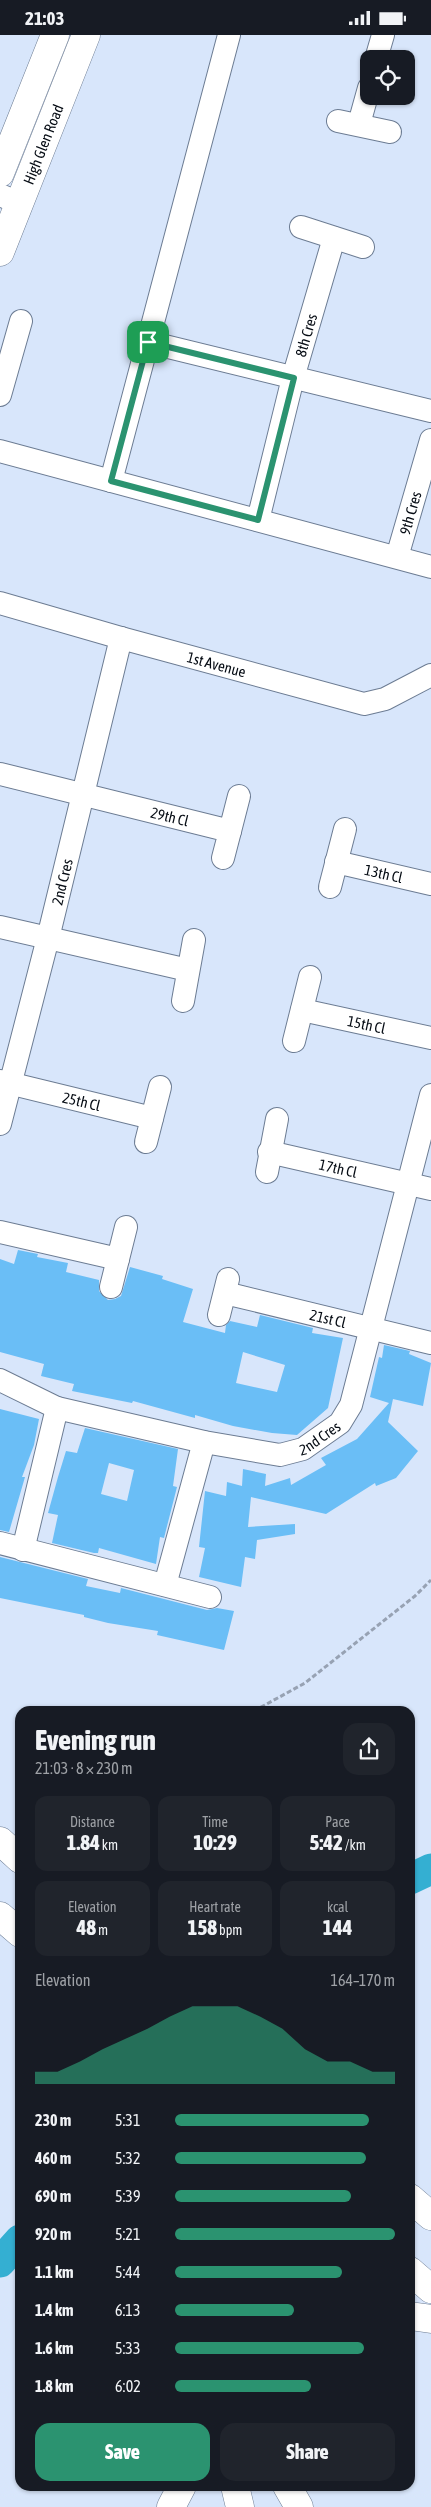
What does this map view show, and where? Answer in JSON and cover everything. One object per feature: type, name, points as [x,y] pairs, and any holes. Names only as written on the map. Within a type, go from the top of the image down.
[{"type":"main road","name":"High Glen Road","points":[[0,173],[55,35]]},
{"type":"main road","name":"High Glen Road","points":[[0,252],[10,199],[86,35]]},
{"type":"main road","points":[[0,1841],[15,1854]]},
{"type":"main road","points":[[0,1916],[15,1929]]},
{"type":"main road","points":[[415,2203],[431,2216]]},
{"type":"main road","points":[[415,2275],[431,2289]]},
{"type":"main road","points":[[415,2317],[431,2319]]},
{"type":"main road","points":[[171,2507],[179,2491]]},
{"type":"main road","points":[[236,2491],[240,2507]]},
{"type":"main road","points":[[290,2491],[299,2507]]},
{"type":"street","points":[[111,481],[229,35]]},
{"type":"street","points":[[379,50],[383,35]]},
{"type":"street","points":[[360,103],[349,122],[390,132]]},
{"type":"street","points":[[301,227],[363,247]]},
{"type":"street","name":"8th Cres","points":[[258,520],[294,378],[334,238]]},
{"type":"street","points":[[0,395],[21,321]]},
{"type":"street","points":[[148,342],[431,411]]},
{"type":"street","name":"9th Cres","points":[[397,557],[431,441]]},
{"type":"street","points":[[0,451],[431,567]]},
{"type":"street","name":"1st Avenue","points":[[0,603],[121,639],[364,704],[386,699],[431,675]]},
{"type":"street","name":"2nd Cres","points":[[0,1123],[6,1082],[48,938],[121,639]]},
{"type":"street","name":"29th Cl","points":[[0,774],[230,831]]},
{"type":"street","points":[[223,858],[239,796]]},
{"type":"street","points":[[330,887],[345,829]]},
{"type":"street","name":"13th Cl","points":[[336,863],[431,884]]},
{"type":"street","points":[[0,927],[188,970]]},
{"type":"street","points":[[183,1001],[194,940]]},
{"type":"street","points":[[294,1041],[310,977]]},
{"type":"street","name":"15th Cl","points":[[302,1010],[431,1038]]},
{"type":"street","name":"25th Cl","points":[[6,1082],[152,1117]]},
{"type":"street","points":[[146,1142],[160,1087]]},
{"type":"street","name":"2nd Cres","points":[[0,1379],[58,1408],[204,1442],[280,1455],[303,1449],[340,1423],[351,1405],[431,1095]]},
{"type":"street","name":"17th Cl","points":[[276,1119],[268,1162],[431,1189]]},
{"type":"street","points":[[111,1287],[126,1227]]},
{"type":"street","points":[[0,1232],[118,1259]]},
{"type":"street","name":"21st Cl","points":[[224,1295],[431,1343]]},
{"type":"street","points":[[23,1550],[58,1408]]},
{"type":"street","points":[[165,1585],[204,1442]]},
{"type":"street","points":[[0,1543],[210,1597]]},
{"type":"path","points":[[263,1706],[306,1683],[415,1596],[431,1579]]},
{"type":"building","points":[[18,1250],[38,1254],[37,1257],[68,1263],[66,1272],[99,1280],[99,1291],[108,1300],[121,1296],[130,1267],[163,1276],[162,1279],[193,1289],[183,1322],[225,1333],[226,1325],[230,1321],[257,1327],[260,1315],[313,1328],[312,1333],[343,1338],[328,1408],[297,1435],[272,1433],[233,1426],[133,1401],[132,1403],[72,1391],[74,1384],[41,1376],[44,1364],[0,1352],[0,1259],[14,1264]],"holes":[[[243,1352],[285,1365],[277,1392],[236,1383]]]},
{"type":"building","points":[[384,1345],[410,1351],[409,1354],[431,1363],[423,1406],[393,1399],[388,1422],[418,1451],[396,1478],[376,1486],[375,1483],[326,1514],[251,1497],[248,1527],[295,1524],[295,1534],[257,1540],[255,1559],[245,1557],[241,1587],[199,1577],[205,1548],[199,1547],[205,1491],[226,1496],[227,1482],[242,1486],[243,1469],[266,1474],[265,1486],[290,1478],[291,1485],[326,1465],[321,1458],[357,1439],[389,1403],[370,1397],[379,1357],[382,1358]]},
{"type":"building","points":[[0,1409],[39,1419],[34,1445],[22,1477],[25,1477],[9,1532],[0,1530]]},
{"type":"building","points":[[85,1428],[178,1449],[173,1486],[177,1487],[164,1538],[160,1537],[156,1564],[99,1548],[98,1553],[94,1553],[52,1543],[58,1515],[48,1513],[58,1477],[66,1451],[77,1453]],"holes":[[[109,1463],[134,1470],[127,1501],[101,1494]]]},
{"type":"building","points":[[0,1557],[88,1579],[86,1586],[120,1593],[121,1588],[207,1610],[217,1608],[234,1611],[224,1650],[157,1635],[158,1631],[108,1623],[84,1617],[84,1615],[0,1598]]},
{"type":"waterway","points":[[415,1877],[431,1869]]},
{"type":"waterway","points":[[0,2262],[15,2246]]},
{"type":"route","points":[[148,342],[294,378],[258,520],[111,481],[148,342]]}]
